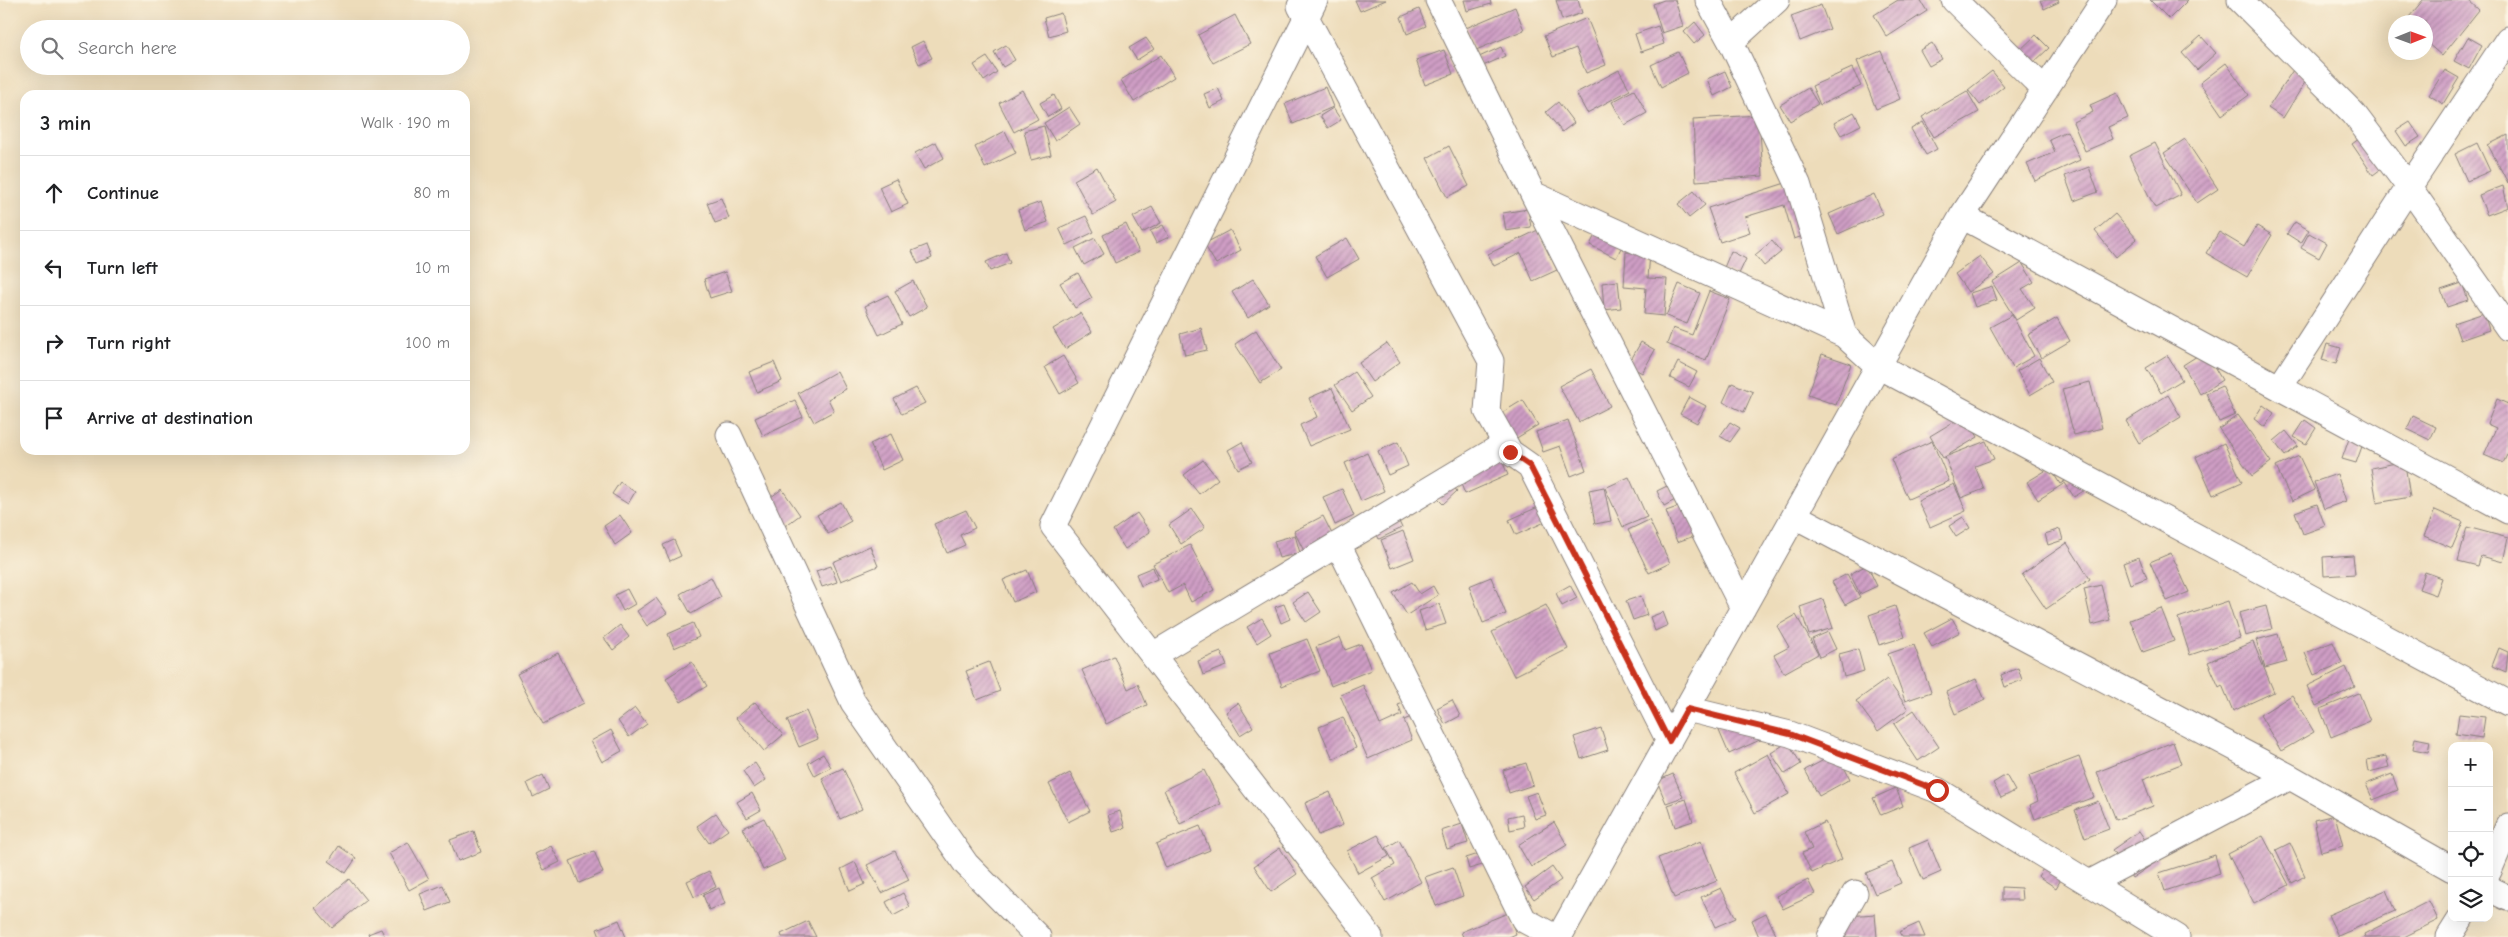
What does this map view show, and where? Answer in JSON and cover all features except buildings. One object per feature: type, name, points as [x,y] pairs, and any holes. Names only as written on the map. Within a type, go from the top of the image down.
[{"type":"street","points":[[1438,0],[1533,194],[1743,608]]},
{"type":"street","points":[[1708,0],[1731,42],[1798,184],[1844,335]]},
{"type":"street","points":[[1731,42],[1777,0]]},
{"type":"street","points":[[1954,0],[2045,90]]},
{"type":"street","points":[[1559,937],[1962,216],[2104,0]]},
{"type":"street","points":[[2240,0],[2354,114],[2409,186],[2508,328]]},
{"type":"street","points":[[1306,6],[1491,361],[1487,411],[1510,452],[1530,466],[1669,741]]},
{"type":"street","points":[[1306,6],[1053,526],[1370,937]]},
{"type":"street","points":[[2280,387],[2409,186],[2508,39]]},
{"type":"street","points":[[1533,194],[1844,335],[1878,366],[2508,703]]},
{"type":"street","points":[[1962,216],[2508,511]]},
{"type":"street","points":[[729,435],[853,702],[966,864],[1038,937]]},
{"type":"street","points":[[1153,655],[1506,444]]},
{"type":"street","points":[[1795,516],[2290,777],[2448,866]]},
{"type":"street","points":[[1338,544],[1524,920],[1555,937]]},
{"type":"street","points":[[1687,709],[1790,734],[1937,790],[2177,937]]},
{"type":"street","points":[[2089,883],[2290,777]]},
{"type":"street","points":[[2493,862],[2508,826]]},
{"type":"street","points":[[2493,891],[2508,898]]},
{"type":"street","points":[[1830,937],[1855,893]]},
{"type":"street","points":[[2449,937],[2458,922]]},
{"type":"route","points":[[1510,452],[1530,466],[1669,741],[1687,709],[1790,734],[1937,790]]}]
